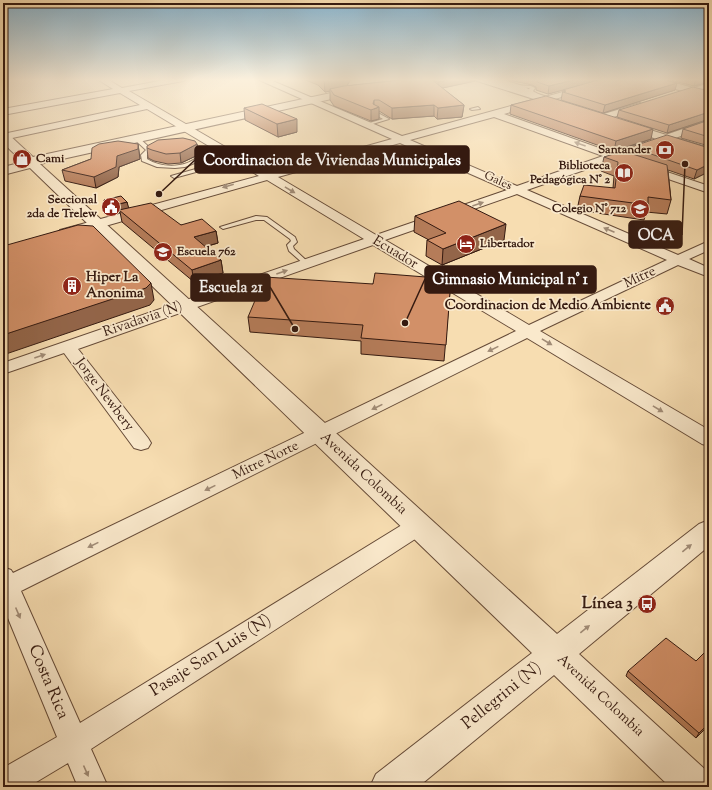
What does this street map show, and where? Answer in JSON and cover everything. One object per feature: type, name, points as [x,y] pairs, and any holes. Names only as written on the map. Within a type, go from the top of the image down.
[{"type":"street","points":[[3,136],[100,116]]},
{"type":"street","name":"Ecuador","points":[[165,116],[709,439]]},
{"type":"street","points":[[3,170],[30,162],[235,116]]},
{"type":"street","name":"Gales","points":[[346,116],[709,273]]},
{"type":"street","points":[[54,236],[399,138],[488,116]]},
{"type":"street","points":[[500,116],[709,190]]},
{"type":"street","points":[[602,116],[709,152]]},
{"type":"street","name":"Rivadavia (N)","points":[[3,369],[709,124]]},
{"type":"street","name":"Avenida Colombia","points":[[3,136],[697,787]]},
{"type":"street","points":[[668,137],[709,148]]},
{"type":"street","points":[[3,165],[30,162]]},
{"type":"street","name":"Mitre","points":[[528,331],[709,245]]},
{"type":"street","name":"Mitre Norte","points":[[5,584],[321,434],[528,331]]},
{"type":"street","name":"Jorge Newbery","points":[[67,346],[141,443]]},
{"type":"street","name":"Pasaje San Luis (N)","points":[[3,785],[74,743],[418,526]]},
{"type":"street","name":"Pellegrini (N)","points":[[389,787],[709,531]]},
{"type":"street","name":"Costa Rica","points":[[5,584],[93,787]]},
{"type":"lane","points":[[368,125],[387,119],[382,116]]},
{"type":"lane","points":[[136,138],[150,151]]},
{"type":"lane","points":[[198,160],[203,155],[202,151],[191,146],[166,146],[150,151],[144,155],[144,160],[156,165],[175,166],[198,160],[233,156]]},
{"type":"lane","points":[[174,176],[233,156]]},
{"type":"lane","points":[[223,227],[256,218],[265,218],[293,238],[294,242],[290,245],[291,250],[307,264]]},
{"type":"building","points":[[260,116],[290,116],[297,119],[277,124]]},
{"type":"building","points":[[543,116],[610,116],[653,129],[616,141]]},
{"type":"building","points":[[639,116],[697,116],[669,125]]},
{"type":"building","points":[[709,120],[709,137],[683,129]]},
{"type":"building","points":[[667,135],[709,148],[709,164],[697,170],[631,147]]},
{"type":"building","points":[[183,138],[195,141],[197,144],[180,153],[166,154],[147,148],[147,146],[158,140]]},
{"type":"building","points":[[118,141],[138,144],[138,149],[117,156],[116,167],[94,177],[62,170],[91,159],[92,148],[99,144]]},
{"type":"building","points":[[623,151],[667,165],[671,200],[648,197],[648,205],[580,196],[584,185],[615,188],[618,162],[604,157]]},
{"type":"building","points":[[121,196],[127,202],[111,206],[104,200]]},
{"type":"building","points":[[459,201],[506,224],[443,249],[427,240],[446,233],[415,216]]},
{"type":"building","points":[[151,203],[181,225],[202,219],[216,231],[194,237],[221,260],[192,270],[119,210]]},
{"type":"building","name":"Hiper La Anonima","points":[[78,225],[93,226],[151,283],[146,288],[3,335],[3,248],[7,245]]},
{"type":"building","points":[[375,273],[451,279],[446,345],[361,338],[363,325],[248,317],[265,277],[373,284]]},
{"type":"building","points":[[666,638],[696,661],[709,649],[709,723],[699,733],[628,671]]},
{"type":"place","name":"Santander","points":[[665,150]]},
{"type":"place","name":"Cami","points":[[22,159]]},
{"type":"place","name":"OCA","points":[[685,164]]},
{"type":"place","name":"Biblioteca Pedagógica N° 2","points":[[624,173]]},
{"type":"place","name":"Coordinacion de Viviendas Municipales","points":[[159,194]]},
{"type":"place","name":"Seccional 2da de Trelew","points":[[111,207]]},
{"type":"place","name":"Colegio N° 712","points":[[640,209]]},
{"type":"place","name":"Libertador","points":[[466,244]]},
{"type":"place","name":"Escuela 762","points":[[163,252]]},
{"type":"place","name":"Hiper La Anonima","points":[[72,286]]},
{"type":"place","name":"Coordinacion de Medio Ambiente","points":[[665,306]]},
{"type":"place","name":"Gimnasio Municipal n° 1","points":[[405,323]]},
{"type":"place","name":"Escuela 21","points":[[295,329]]},
{"type":"place","name":"Línea 3","points":[[647,604]]}]
